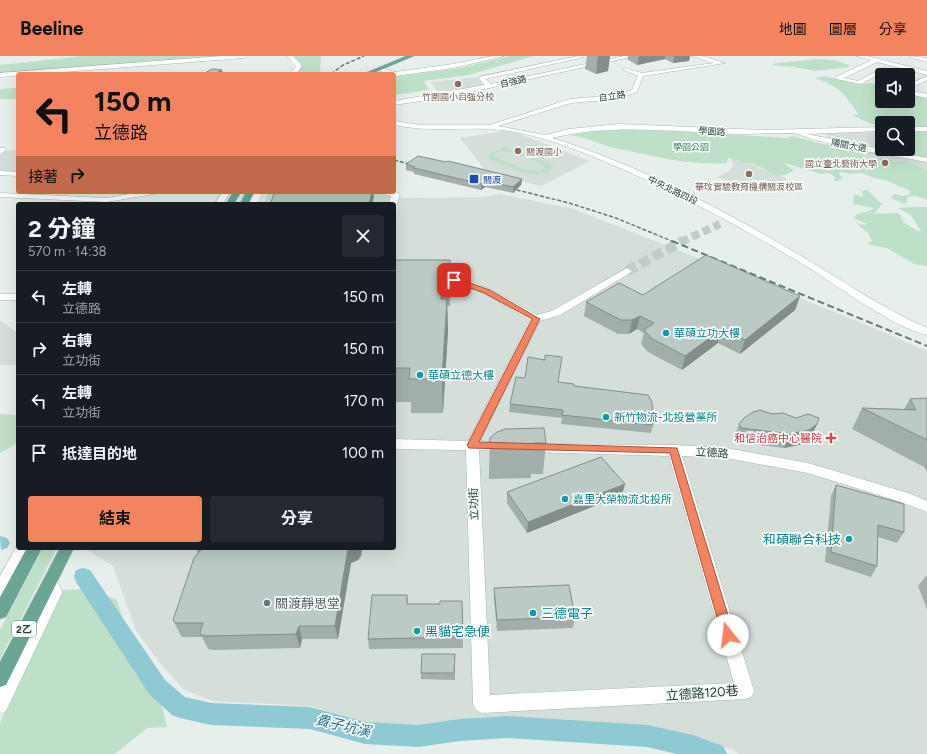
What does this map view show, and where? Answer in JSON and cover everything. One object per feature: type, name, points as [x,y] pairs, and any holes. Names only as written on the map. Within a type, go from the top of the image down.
[{"type":"main road","points":[[379,71],[410,56]]},
{"type":"main road","points":[[379,71],[418,57]]},
{"type":"main road","name":"2乙","points":[[0,612],[18,568],[33,550]]},
{"type":"main road","name":"2乙","points":[[0,679],[41,595],[51,581],[66,550]]},
{"type":"street","points":[[43,72],[243,56]]},
{"type":"street","points":[[290,56],[297,62],[298,66],[294,72]]},
{"type":"street","points":[[396,74],[453,66],[500,56]]},
{"type":"street","points":[[489,86],[480,78],[586,56]]},
{"type":"street","name":"自強路","points":[[396,103],[489,86],[620,57],[632,56]]},
{"type":"street","points":[[607,61],[641,75],[722,63],[695,56]]},
{"type":"street","points":[[860,56],[875,58],[927,73]]},
{"type":"street","points":[[913,56],[927,60]]},
{"type":"street","points":[[875,58],[838,78],[859,83],[875,75]]},
{"type":"street","points":[[898,59],[927,66]]},
{"type":"street","points":[[568,60],[582,66]]},
{"type":"street","points":[[917,71],[927,66]]},
{"type":"street","points":[[530,68],[542,74]]},
{"type":"street","points":[[856,69],[875,74]]},
{"type":"street","points":[[0,75],[16,74]]},
{"type":"street","name":"自立路","points":[[491,127],[498,123],[570,102],[625,95],[634,91],[641,75]]},
{"type":"street","points":[[915,84],[927,78]]},
{"type":"street","points":[[915,93],[927,96]]},
{"type":"street","name":"中央北路四段","points":[[396,123],[435,128],[491,127],[517,130],[543,138],[640,174],[678,191],[731,220],[903,321],[927,332]]},
{"type":"street","name":"學園路","points":[[543,138],[581,129],[617,126],[733,132],[796,132],[875,129]]},
{"type":"street","points":[[915,129],[927,129]]},
{"type":"street","name":"陽關大道","points":[[796,132],[824,140],[927,160]]},
{"type":"street","points":[[0,173],[16,174]]},
{"type":"street","points":[[0,195],[107,200],[142,194]]},
{"type":"street","points":[[720,224],[731,220]]},
{"type":"street","points":[[422,272],[465,282],[482,289],[536,319],[556,313],[627,271]]},
{"type":"street","points":[[0,297],[16,297]]},
{"type":"street","name":"立功街","points":[[482,704],[472,445],[536,319]]},
{"type":"street","name":"立德路","points":[[396,444],[674,450],[726,453],[808,468],[903,497],[927,507]]},
{"type":"street","name":"立德路120巷","points":[[482,704],[745,691],[674,450]]},
{"type":"street","points":[[0,590],[18,568],[22,550]]},
{"type":"street","points":[[0,705],[54,593],[51,581]]},
{"type":"shaded area","name":"竹圍國小自強分校","points":[[478,77],[485,86],[438,93],[431,82]]},
{"type":"shaded area","name":"關渡國小","points":[[505,131],[515,132],[590,161],[541,186],[483,171],[483,167],[460,138]]},
{"type":"shaded area","name":"國立臺北藝術大學","points":[[915,131],[927,132],[927,191],[818,155],[828,143],[826,133],[875,132],[875,156],[915,156]]},
{"type":"shaded area","points":[[16,150],[16,171],[0,171],[0,155],[5,151]]},
{"type":"shaded area","name":"華玟實驗教育機構關汳校區","points":[[730,157],[755,165],[761,169],[788,179],[771,191],[765,191],[750,189],[717,177],[730,171],[733,165]]},
{"type":"shaded area","points":[[268,194],[379,194],[405,198],[483,197],[500,194],[574,209],[847,317],[927,351],[927,754],[739,754],[731,749],[651,728],[483,717],[414,726],[361,722],[310,706],[213,701],[184,690],[160,663],[136,631],[113,566],[87,550],[396,550],[396,202],[264,202]]},
{"type":"shaded area","points":[[0,320],[16,332],[16,365],[0,365]]},
{"type":"green space","points":[[83,56],[243,56],[38,72],[16,72],[16,74],[0,75],[0,65]]},
{"type":"green space","points":[[291,56],[321,56],[320,72],[299,72],[301,63]]},
{"type":"green space","points":[[510,56],[534,56],[469,75],[424,81],[429,90],[396,95],[396,77],[460,68]]},
{"type":"green space","points":[[818,59],[834,60],[849,65],[849,67],[815,71],[772,65],[776,63]]},
{"type":"green space","points":[[824,76],[858,84],[875,83],[875,108],[915,108],[915,94],[927,97],[927,127],[915,127],[915,116],[875,116],[875,124],[869,123],[852,115],[859,115],[841,92],[831,85],[815,78]]},
{"type":"green space","points":[[16,88],[16,99],[0,99],[0,89]]},
{"type":"green space","name":"學園公園","points":[[602,129],[646,129],[787,138],[792,136],[863,154],[862,159],[855,162],[835,158],[842,165],[873,166],[878,164],[880,157],[894,162],[908,162],[927,170],[927,200],[917,196],[907,197],[907,202],[904,204],[891,198],[894,194],[904,196],[910,194],[910,191],[886,180],[874,178],[862,173],[851,174],[840,172],[839,174],[843,178],[836,182],[834,180],[836,178],[829,173],[821,174],[785,163],[794,170],[788,174],[778,175],[754,164],[741,162],[740,160],[728,158],[727,163],[713,164],[683,161],[611,147],[570,135]]},
{"type":"green space","points":[[915,132],[927,132],[927,157],[915,154]]},
{"type":"green space","points":[[504,147],[556,166],[551,166],[550,170],[543,173],[535,174],[519,171],[489,159],[489,153],[502,149],[501,148]],"holes":[[[505,151],[531,159],[542,165],[544,168],[540,171],[526,170],[496,158],[494,153]]]},
{"type":"green space","points":[[867,190],[882,204],[874,214],[899,213],[904,223],[918,231],[921,231],[911,215],[897,208],[927,207],[927,266],[914,264],[887,248],[867,244],[872,241],[868,233],[856,223],[867,224],[853,218],[858,214],[874,208],[853,204],[854,194],[863,197],[862,191]]},
{"type":"green space","points":[[0,414],[16,415],[16,444],[0,453]]},
{"type":"green space","points":[[42,550],[56,550],[0,659],[0,630]]},
{"type":"green space","points":[[87,589],[117,600],[126,630],[133,671],[162,706],[167,727],[147,728],[115,754],[0,754],[0,723],[63,590]]},
{"type":"building","points":[[212,69],[222,70],[218,72],[207,72]]},
{"type":"building","points":[[418,156],[446,162],[448,161],[522,179],[513,187],[485,181],[481,184],[414,168],[415,167],[406,164]]},
{"type":"building","points":[[274,194],[372,194],[370,202],[271,202]]},
{"type":"building","points":[[706,255],[800,296],[745,340],[722,329],[685,356],[651,338],[644,330],[654,323],[640,316],[632,320],[621,320],[586,302],[619,283],[643,295]]},
{"type":"building","points":[[396,260],[450,260],[449,274],[443,274],[441,299],[447,299],[442,379],[409,379],[410,368],[396,368]]},
{"type":"building","points":[[545,355],[562,357],[558,382],[574,384],[574,386],[648,395],[652,402],[653,425],[562,415],[563,410],[510,404],[516,377],[525,378],[528,357],[545,360]]},
{"type":"building","points":[[927,398],[927,440],[862,408],[916,410],[910,399]]},
{"type":"building","points":[[760,410],[772,414],[783,413],[796,418],[808,414],[819,418],[817,424],[809,430],[790,434],[741,428],[739,424],[744,418],[753,412]]},
{"type":"building","points":[[544,428],[546,443],[533,443],[534,447],[490,448],[490,438],[497,432],[505,429]]},
{"type":"building","name":"嘉里大榮物流北投所","points":[[601,457],[625,484],[528,522],[507,492]]},
{"type":"building","name":"和碩聯合科技","points":[[836,485],[904,504],[904,532],[878,525],[877,566],[831,552]]},
{"type":"building","name":"關渡靜思堂","points":[[201,550],[348,550],[335,626],[299,626],[296,634],[207,636],[201,635],[200,632],[203,623],[175,623],[173,620],[194,558]]},
{"type":"building","name":"三德電子","points":[[569,585],[575,617],[497,620],[494,588]]},
{"type":"building","name":"黑貓宅急便","points":[[372,595],[407,595],[407,604],[440,604],[440,601],[462,601],[463,637],[368,639]]},
{"type":"building","points":[[422,654],[455,654],[454,673],[421,673]]},
{"type":"waterway","name":"貴子坑溪","points":[[83,576],[157,687],[180,707],[211,714],[310,718],[365,733],[418,736],[460,730],[507,727],[647,736],[693,746],[715,754]]},
{"type":"tunnel","points":[[682,242],[720,224]]},
{"type":"tunnel","points":[[627,271],[682,242]]},
{"type":"railway","points":[[334,72],[343,65],[364,56]]},
{"type":"railway","points":[[396,161],[417,166]]},
{"type":"railway","points":[[505,187],[569,203],[616,218],[674,242]]},
{"type":"railway","points":[[672,241],[927,346]]},
{"type":"place","name":"竹圍國小自強分校","points":[[458,84]]},
{"type":"place","name":"關渡國小","points":[[518,151]]},
{"type":"place","name":"國立臺北藝術大學","points":[[885,163]]},
{"type":"place","name":"華玟實驗教育機構關汳校區","points":[[749,174]]},
{"type":"place","name":"關渡","points":[[474,179]]},
{"type":"place","name":"華碩立功大樓","points":[[666,333]]},
{"type":"place","name":"華碩立德大樓","points":[[420,375]]},
{"type":"place","name":"新竹物流-北投營業所","points":[[606,417]]},
{"type":"place","name":"和信治癌中心醫院","points":[[831,438]]},
{"type":"place","name":"嘉里大榮物流北投所","points":[[565,499]]},
{"type":"place","name":"和碩聯合科技","points":[[849,539]]},
{"type":"place","name":"關渡靜思堂","points":[[267,603]]},
{"type":"place","name":"三德電子","points":[[533,613]]},
{"type":"place","name":"黑貓宅急便","points":[[417,631]]},
{"type":"route","points":[[454,280],[465,282],[487,291],[536,319],[472,445],[674,450],[728,635]]}]
